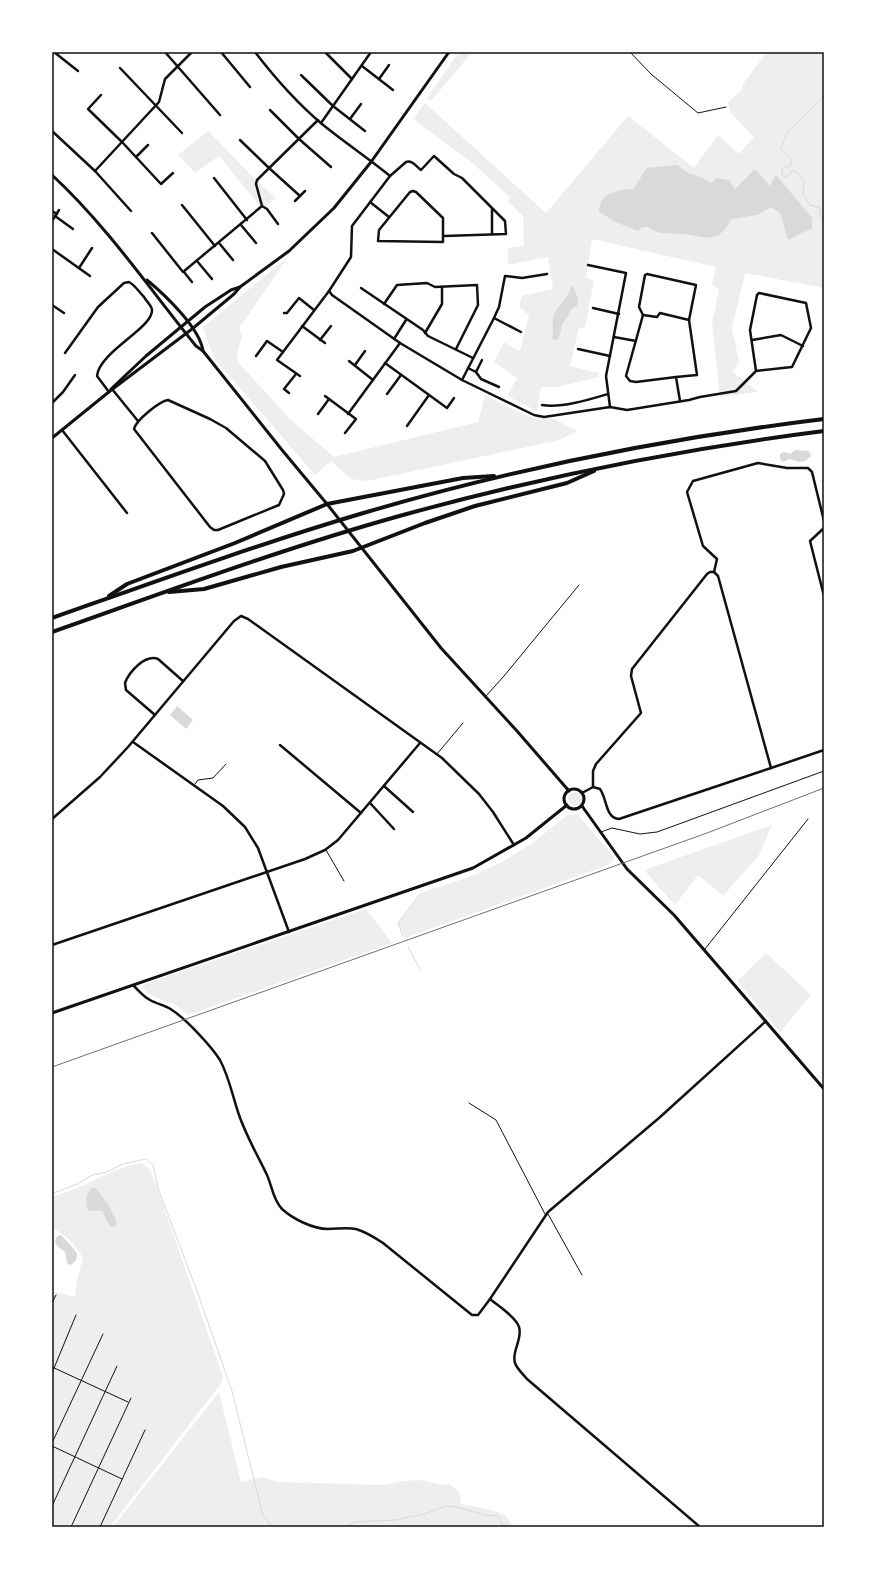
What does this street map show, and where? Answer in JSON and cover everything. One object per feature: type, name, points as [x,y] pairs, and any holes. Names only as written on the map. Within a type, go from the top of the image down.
[{"type":"highway","points":[[52,618],[326,524],[503,476],[660,443],[760,427],[824,419]]},
{"type":"highway","points":[[52,632],[274,554],[401,515],[502,489],[602,467],[710,447],[824,431]]},
{"type":"highway","points":[[163,593],[204,589],[281,566],[362,548],[425,523],[475,506],[567,483],[602,467]]},
{"type":"highway","points":[[103,600],[127,584],[235,543],[327,504],[463,478],[503,476]]},
{"type":"street","points":[[54,52],[78,71]]},
{"type":"street","points":[[165,52],[220,115]]},
{"type":"street","points":[[95,171],[156,105],[160,100],[165,79],[192,52]]},
{"type":"street","points":[[221,52],[250,87]]},
{"type":"street","points":[[255,52],[279,82],[320,122],[390,176]]},
{"type":"street","points":[[325,52],[352,79]]},
{"type":"street","points":[[278,224],[262,206],[256,184],[257,180],[320,122],[371,52]]},
{"type":"street","points":[[52,438],[111,390],[186,333],[234,294],[240,287],[289,251],[334,208],[371,162],[449,52]]},
{"type":"street","points":[[379,79],[389,64]]},
{"type":"street","points":[[362,66],[393,90]]},
{"type":"street","points":[[120,68],[182,133]]},
{"type":"street","points":[[301,75],[333,106],[365,130]]},
{"type":"street","points":[[101,95],[88,109],[122,142],[161,184],[174,173]]},
{"type":"street","points":[[350,119],[361,104]]},
{"type":"street","points":[[270,110],[299,140],[331,167]]},
{"type":"street","points":[[52,131],[95,171],[130,211]]},
{"type":"street","points":[[240,140],[300,196]]},
{"type":"street","points":[[136,157],[148,145]]},
{"type":"street","points":[[300,376],[277,360],[329,291],[351,257],[352,226],[390,176],[406,162],[412,162],[421,170],[434,156],[454,174],[462,178],[505,221],[506,234],[444,236]]},
{"type":"street","points":[[52,176],[102,226],[196,346],[203,351],[441,648],[517,731],[569,791]]},
{"type":"street","points":[[214,178],[247,220]]},
{"type":"street","points":[[295,201],[305,191]]},
{"type":"street","points":[[410,192],[416,192],[444,218],[444,242],[378,241],[379,230],[389,217],[410,192]]},
{"type":"street","points":[[370,202],[389,217]]},
{"type":"street","points":[[182,204],[215,246]]},
{"type":"street","points":[[184,272],[262,206]]},
{"type":"street","points":[[492,209],[492,234]]},
{"type":"street","points":[[52,221],[59,210]]},
{"type":"street","points":[[52,211],[73,229]]},
{"type":"street","points":[[241,224],[256,243]]},
{"type":"street","points":[[152,233],[192,282]]},
{"type":"street","points":[[219,243],[233,260]]},
{"type":"street","points":[[79,268],[92,248]]},
{"type":"street","points":[[52,249],[90,276]]},
{"type":"street","points":[[197,261],[212,280]]},
{"type":"street","points":[[588,265],[626,273],[606,376],[610,407]]},
{"type":"street","points":[[462,380],[499,307],[505,276],[522,278],[547,274]]},
{"type":"street","points":[[647,274],[696,285],[689,320],[697,375],[636,382],[628,380],[626,376],[643,315],[640,307],[645,275],[647,274]]},
{"type":"street","points":[[144,278],[172,303],[188,322],[202,343],[203,351]]},
{"type":"street","points":[[65,353],[101,303],[124,282],[133,284],[151,307],[152,313],[147,321],[108,356],[99,368],[97,376],[138,421]]},
{"type":"street","points":[[384,304],[397,286],[427,283],[435,287],[477,285],[478,305],[456,349]]},
{"type":"street","points":[[111,390],[146,356],[214,300],[231,290],[240,287]]},
{"type":"street","points":[[425,333],[442,304],[442,287]]},
{"type":"street","points":[[361,288],[428,336],[473,358]]},
{"type":"street","points":[[329,291],[332,295],[394,339],[462,380],[534,415],[544,417],[610,407],[627,410],[700,396],[736,391],[756,372],[792,367],[811,328],[806,303],[759,293],[757,295],[750,330],[756,372]]},
{"type":"street","points":[[284,314],[287,313],[299,298],[314,310]]},
{"type":"street","points":[[52,305],[64,313]]},
{"type":"street","points":[[593,308],[619,314]]},
{"type":"street","points":[[643,315],[657,316],[660,313],[689,320]]},
{"type":"street","points":[[494,318],[521,332]]},
{"type":"street","points":[[394,339],[406,320]]},
{"type":"street","points":[[302,326],[325,343]]},
{"type":"street","points":[[320,340],[331,326]]},
{"type":"street","points":[[752,340],[782,335],[803,346]]},
{"type":"street","points":[[614,337],[636,341]]},
{"type":"street","points":[[256,356],[267,341],[282,352]]},
{"type":"street","points":[[348,414],[400,343]]},
{"type":"street","points":[[578,349],[610,356]]},
{"type":"street","points":[[355,365],[365,351]]},
{"type":"street","points":[[476,372],[482,360]]},
{"type":"street","points":[[349,361],[373,380]]},
{"type":"street","points":[[385,363],[447,408],[454,398]]},
{"type":"street","points":[[468,368],[476,372],[482,379],[499,387]]},
{"type":"street","points":[[289,393],[284,389],[296,374]]},
{"type":"street","points":[[387,394],[401,375]]},
{"type":"street","points":[[52,403],[63,392],[75,376]]},
{"type":"street","points":[[676,377],[680,401]]},
{"type":"street","points":[[542,405],[551,407],[608,394]]},
{"type":"street","points":[[407,426],[429,395]]},
{"type":"street","points":[[325,396],[356,419],[345,433]]},
{"type":"street","points":[[318,414],[329,399]]},
{"type":"street","points":[[168,400],[217,422],[265,461],[284,490],[281,502],[279,505],[218,530],[214,530],[134,429],[138,421],[160,403],[168,400]]},
{"type":"street","points":[[62,430],[127,513]]},
{"type":"street","points":[[714,572],[717,559],[703,546],[687,492],[694,480],[758,463],[787,468],[808,468],[812,472],[824,521]]},
{"type":"street","points":[[824,528],[810,541],[824,596]]},
{"type":"street","points":[[714,572],[718,576],[771,768]]},
{"type":"street","points":[[593,787],[593,771],[596,764],[641,713],[631,676],[632,669],[707,574],[714,572]]},
{"type":"street","points":[[52,819],[100,777],[133,742],[234,621],[241,616],[248,618],[436,754],[474,789],[493,812],[514,846]]},
{"type":"street","points":[[155,715],[126,690],[125,683],[133,670],[150,658],[154,658],[158,659],[184,681]]},
{"type":"street","points":[[133,742],[223,806],[245,827],[258,848],[289,932]]},
{"type":"street","points":[[52,945],[305,859],[325,850],[338,840],[420,743]]},
{"type":"street","points":[[280,745],[361,812]]},
{"type":"street","points":[[582,793],[593,787],[597,787],[602,791],[610,815],[619,819],[824,750]]},
{"type":"street","points":[[384,786],[413,812]]},
{"type":"street","points":[[577,790],[582,793],[584,801],[582,806],[576,809],[567,805],[565,798],[569,791],[577,790]]},
{"type":"street","points":[[370,803],[394,829]]},
{"type":"street","points":[[52,1013],[134,986],[472,868],[514,846],[567,805]]},
{"type":"street","points":[[582,806],[627,869],[663,903],[824,1089]]},
{"type":"street","points":[[134,986],[145,997],[166,1007],[181,1017],[209,1046],[219,1059],[228,1078],[238,1112],[256,1156],[268,1176],[276,1201],[282,1209],[313,1227],[328,1229],[356,1229],[370,1235],[383,1243],[472,1315],[478,1315],[490,1299],[547,1214],[659,1118],[766,1021]]},
{"type":"street","points":[[490,1299],[516,1321],[519,1326],[520,1333],[514,1358],[515,1362],[526,1378],[700,1527]]},
{"type":"lane","points":[[630,52],[651,74],[698,113],[726,107]]},
{"type":"lane","points":[[485,697],[493,690],[579,585]]},
{"type":"lane","points":[[436,754],[463,723]]},
{"type":"lane","points":[[194,785],[198,780],[213,778],[226,764]]},
{"type":"lane","points":[[601,832],[612,828],[640,834],[657,832],[824,771]]},
{"type":"lane","points":[[704,949],[808,819]]},
{"type":"lane","points":[[325,850],[344,881]]},
{"type":"lane","points":[[469,1103],[496,1120],[582,1275]]},
{"type":"lane","points":[[52,1303],[56,1295]]},
{"type":"lane","points":[[52,1373],[76,1315]]},
{"type":"lane","points":[[52,1443],[103,1334]]},
{"type":"lane","points":[[52,1506],[117,1366]]},
{"type":"lane","points":[[53,1368],[129,1403]]},
{"type":"lane","points":[[71,1527],[131,1398]]},
{"type":"lane","points":[[100,1527],[145,1430]]},
{"type":"lane","points":[[52,1446],[122,1479]]},
{"type":"shaded area","points":[[459,52],[472,52],[431,101],[427,98]]},
{"type":"shaded area","points":[[767,52],[824,52],[824,288],[745,273],[732,328],[739,362],[733,372],[758,392],[720,397],[712,324],[719,289],[712,285],[716,267],[592,239],[586,278],[594,281],[585,327],[579,328],[570,366],[598,373],[599,377],[557,387],[541,387],[537,411],[507,396],[517,378],[494,362],[504,342],[520,351],[529,315],[519,307],[522,296],[553,289],[548,257],[508,265],[508,248],[524,246],[523,216],[508,201],[510,197],[470,161],[422,126],[414,118],[425,103],[546,213],[628,116],[694,168],[718,135],[739,154],[754,137],[730,112],[728,102],[743,89],[743,84]]},
{"type":"shaded area","points":[[208,131],[259,183],[276,198],[266,206],[259,205],[219,156],[195,173],[178,155]]},
{"type":"shaded area","points":[[676,165],[685,171],[711,183],[717,178],[729,180],[735,189],[755,169],[770,186],[775,176],[777,176],[812,218],[812,228],[788,240],[780,213],[771,207],[758,215],[731,219],[721,233],[709,237],[659,232],[648,227],[642,227],[638,231],[618,223],[599,212],[602,201],[606,197],[621,190],[633,189],[647,168]]},
{"type":"shaded area","points":[[289,256],[239,328],[242,337],[237,352],[238,362],[289,418],[334,457],[478,422],[485,395],[524,415],[540,419],[552,418],[577,431],[560,440],[367,481],[351,479],[331,461],[315,475],[214,358],[203,327]]},
{"type":"shaded area","points":[[573,286],[578,299],[577,306],[570,310],[562,325],[559,337],[555,340],[552,338],[553,318]]},
{"type":"shaded area","points":[[795,450],[808,451],[811,456],[805,461],[799,462],[790,459],[782,462],[780,459],[780,454],[784,452],[790,454]]},
{"type":"shaded area","points":[[177,706],[193,720],[186,729],[170,715]]},
{"type":"shaded area","points":[[572,792],[578,792],[582,796],[582,802],[578,806],[572,806],[568,802],[568,796]]},
{"type":"shaded area","points":[[577,814],[615,858],[608,865],[405,938],[398,924],[422,892],[467,878],[502,862],[534,842],[567,815]]},
{"type":"shaded area","points":[[772,825],[759,855],[723,896],[698,875],[675,905],[644,870]]},
{"type":"shaded area","points":[[366,909],[392,943],[188,1015],[177,1006],[149,994],[142,988],[144,984]]},
{"type":"shaded area","points":[[766,953],[811,995],[780,1032],[737,981]]},
{"type":"shaded area","points":[[141,1163],[149,1169],[155,1182],[223,1377],[222,1382],[110,1527],[52,1527],[52,1291],[75,1297],[77,1280],[83,1258],[70,1240],[52,1228],[52,1196],[75,1189],[118,1169]]},
{"type":"shaded area","points":[[91,1188],[96,1188],[109,1206],[117,1223],[115,1226],[111,1227],[106,1220],[103,1211],[91,1211],[87,1209],[86,1198]]},
{"type":"shaded area","points":[[60,1235],[77,1253],[76,1260],[70,1265],[67,1263],[65,1252],[57,1246],[55,1242],[56,1237]]},
{"type":"shaded area","points":[[219,1392],[241,1482],[263,1477],[277,1482],[384,1485],[403,1481],[419,1480],[445,1485],[449,1484],[459,1492],[461,1504],[495,1511],[506,1516],[513,1527],[113,1527]]},
{"type":"waterway","points":[[824,96],[787,133],[781,148],[791,159],[791,165],[784,167],[782,170],[782,175],[786,177],[794,170],[804,181],[803,194],[810,205],[820,208],[821,218],[824,218]]},
{"type":"waterway","points":[[403,937],[398,923],[420,894]]},
{"type":"waterway","points":[[408,947],[421,971]]},
{"type":"waterway","points":[[52,1193],[77,1184],[92,1175],[107,1172],[123,1164],[146,1159],[153,1165],[159,1191],[197,1291],[232,1391],[263,1516],[273,1527]]},
{"type":"waterway","points":[[342,1527],[355,1522],[395,1520],[425,1514],[445,1506],[457,1507],[485,1515],[498,1516],[504,1527]]},
{"type":"waterway","points":[[326,1527],[335,1527]]},
{"type":"railway","points":[[52,1067],[707,833],[824,788]]}]
